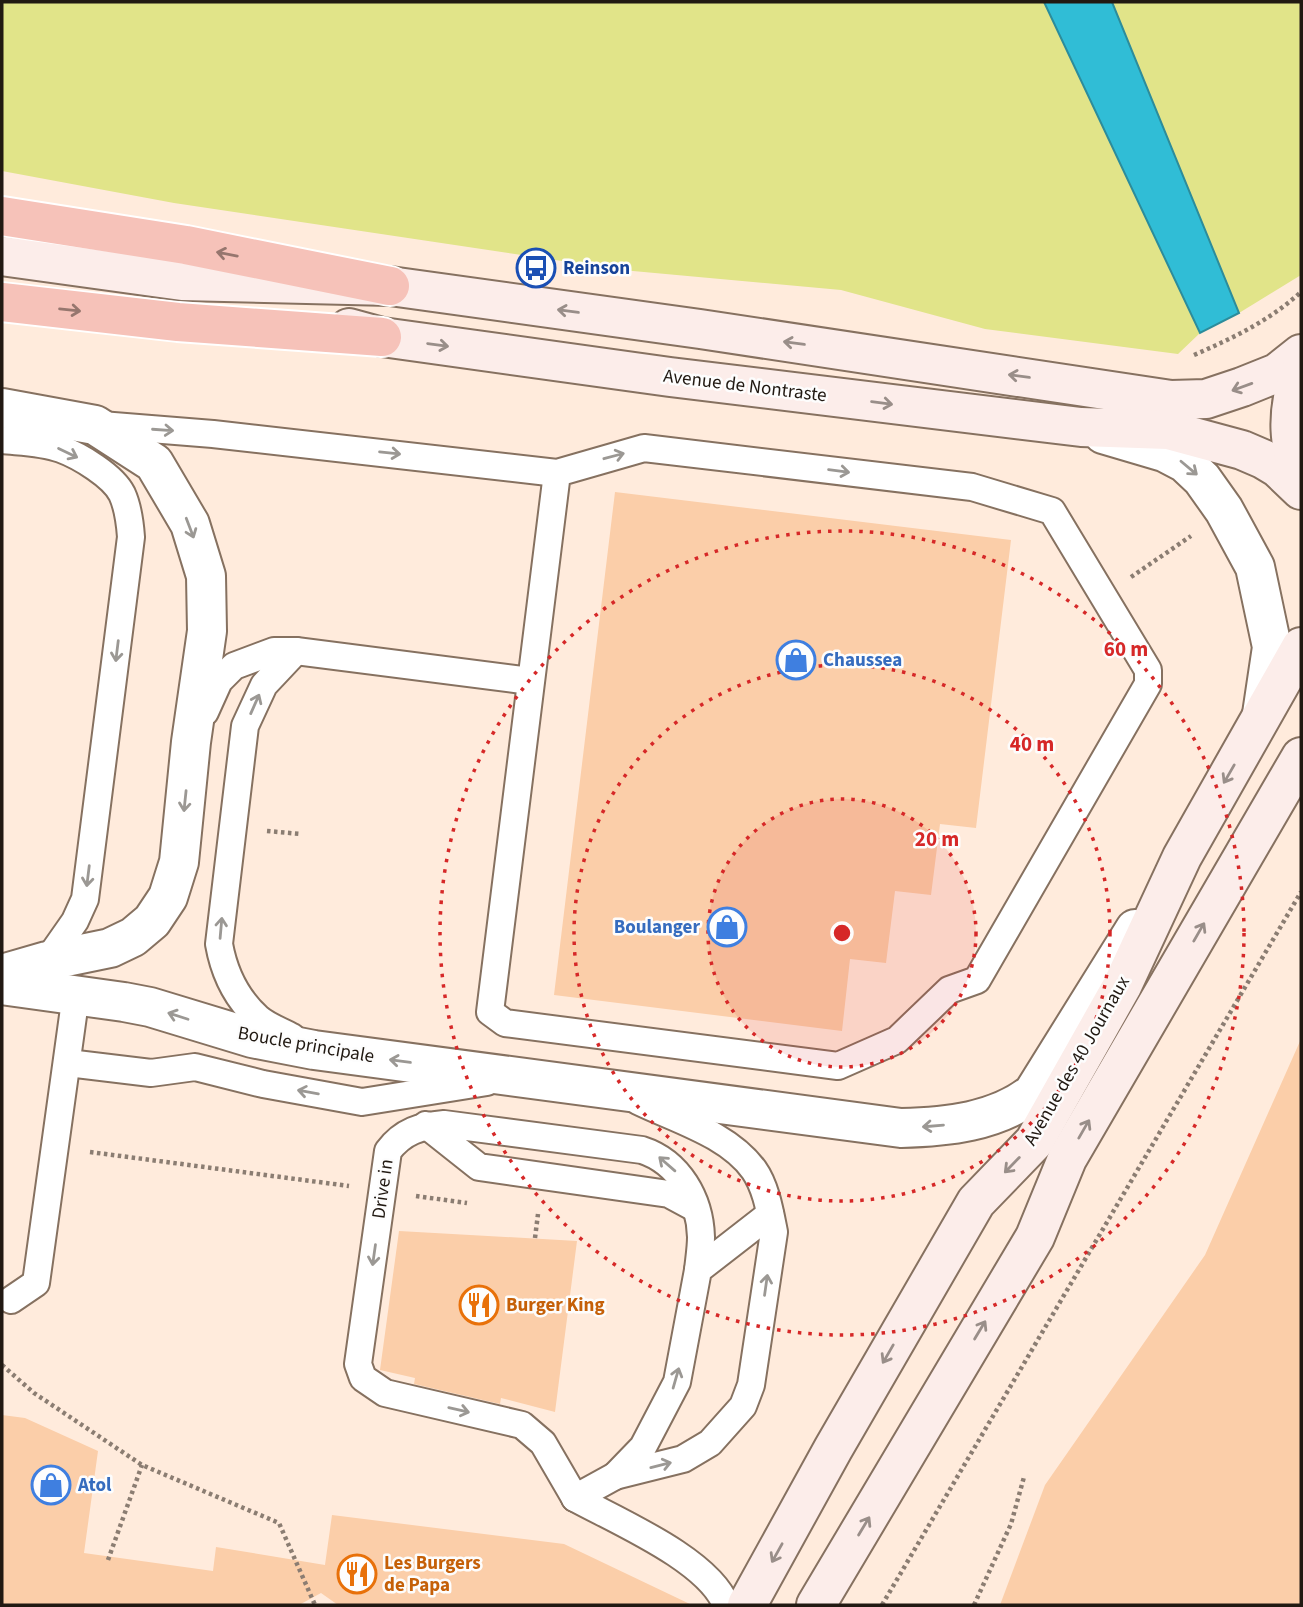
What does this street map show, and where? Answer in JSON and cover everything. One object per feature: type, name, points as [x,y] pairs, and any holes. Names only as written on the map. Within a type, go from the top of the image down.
[{"type":"highway","points":[[2,216],[186,246],[390,286]]},
{"type":"highway","points":[[2,302],[178,322],[382,337]]},
{"type":"street","name":"Avenue de Nontraste","points":[[2,256],[182,281],[390,286],[700,329],[1171,400],[1206,399],[1242,387],[1277,373],[1301,354]]},
{"type":"street","name":"Avenue de Nontraste","points":[[182,281],[382,337],[670,377],[1081,427],[1168,430],[1242,450],[1278,468],[1301,490]]},
{"type":"street","points":[[1301,370],[1293,392],[1290,442],[1301,490]]},
{"type":"street","points":[[2,408],[95,425],[154,463],[190,523],[206,576],[207,632],[191,743],[179,862],[168,897],[152,921],[133,937],[110,948],[47,961],[2,974]]},
{"type":"street","points":[[1081,427],[1164,452],[1185,463],[1202,479],[1224,510],[1255,567],[1272,647],[1262,715]]},
{"type":"street","name":"Avenue des 40 Journaux","points":[[747,1605],[833,1449],[976,1202],[1034,1142],[1122,986],[1182,857],[1301,647]]},
{"type":"street","name":"Avenue des 40 Journaux","points":[[816,1605],[1035,1237],[1067,1158],[1301,757]]},
{"type":"street","name":"Boucle principale","points":[[2,985],[150,1007],[252,1038],[314,1050],[901,1128],[932,1128],[964,1122],[1018,1105],[1033,1093],[1182,857]]},
{"type":"lane","points":[[95,425],[213,434],[557,473],[644,448],[972,486],[1052,511],[1148,670],[1148,684],[977,980],[949,990],[897,1040],[838,1066],[505,1023],[490,1012],[557,473]]},
{"type":"lane","points":[[2,439],[62,449],[102,471],[121,492],[130,519],[131,537],[85,899],[75,921],[47,961]]},
{"type":"lane","points":[[191,743],[219,681],[234,666],[274,651],[296,651],[530,681]]},
{"type":"lane","points":[[296,651],[264,685],[245,726],[219,944],[230,983],[258,1018],[314,1050]]},
{"type":"lane","points":[[11,1300],[36,1283],[76,994]]},
{"type":"lane","points":[[68,1063],[151,1073],[195,1067],[263,1084],[362,1102],[520,1077]]},
{"type":"lane","points":[[575,1498],[615,1476],[683,1459],[710,1443],[743,1406],[751,1385],[774,1232],[755,1171],[730,1145],[614,1090]]},
{"type":"lane","name":"Drive in","points":[[575,1498],[543,1443],[522,1425],[385,1393],[363,1378],[358,1364],[388,1151],[396,1140],[410,1131],[426,1125],[444,1124],[642,1150],[656,1154],[670,1164],[687,1184],[701,1236],[698,1270],[677,1382],[643,1447],[615,1476]]},
{"type":"lane","points":[[426,1125],[479,1167],[669,1194],[695,1208]]},
{"type":"lane","points":[[698,1270],[770,1214]]},
{"type":"lane","points":[[575,1498],[682,1556],[715,1587],[726,1605]]},
{"type":"path","points":[[1187,358],[1270,318],[1301,292]]},
{"type":"path","points":[[1103,594],[1156,561],[1224,510]]},
{"type":"path","points":[[882,1605],[1301,892]]},
{"type":"path","points":[[77,1150],[474,1205]]},
{"type":"path","points":[[526,1212],[539,1214],[535,1238]]},
{"type":"path","points":[[2,1365],[34,1393],[142,1465],[279,1523],[315,1605]]},
{"type":"path","points":[[108,1560],[142,1465]]},
{"type":"path","points":[[974,1605],[1011,1524],[1024,1477]]},
{"type":"green space","points":[[2,2],[1044,2],[1200,333],[1178,354],[985,329],[841,290],[622,270],[174,203],[2,171]]},
{"type":"green space","points":[[1112,2],[1301,2],[1301,275],[1239,313]]},
{"type":"water","points":[[1044,2],[1112,2],[1239,313],[1200,333]]},
{"type":"building","name":"Chaussea","points":[[615,492],[1011,540],[976,828],[940,824],[931,895],[895,891],[886,963],[850,959],[842,1031],[554,995]]},
{"type":"building","points":[[1301,1039],[1301,1605],[1000,1605],[1045,1485],[1205,1255]]},
{"type":"building","name":"Burger King","points":[[399,1231],[577,1241],[555,1412],[501,1398],[500,1404],[414,1384],[415,1378],[380,1370]]},
{"type":"building","points":[[2,1415],[25,1418],[98,1451],[84,1553],[213,1571],[216,1547],[325,1565],[332,1515],[564,1544],[692,1605],[338,1605],[321,1593],[299,1605],[2,1605]]},
{"type":"place","name":"Reinson","points":[[536,268]]},
{"type":"place","name":"Chaussea","points":[[796,660]]},
{"type":"place","name":"Boulanger","points":[[727,927]]},
{"type":"place","name":"Burger King","points":[[479,1305]]},
{"type":"place","name":"Atol","points":[[51,1485]]},
{"type":"place","name":"Les Burgers de Papa","points":[[357,1574]]}]
